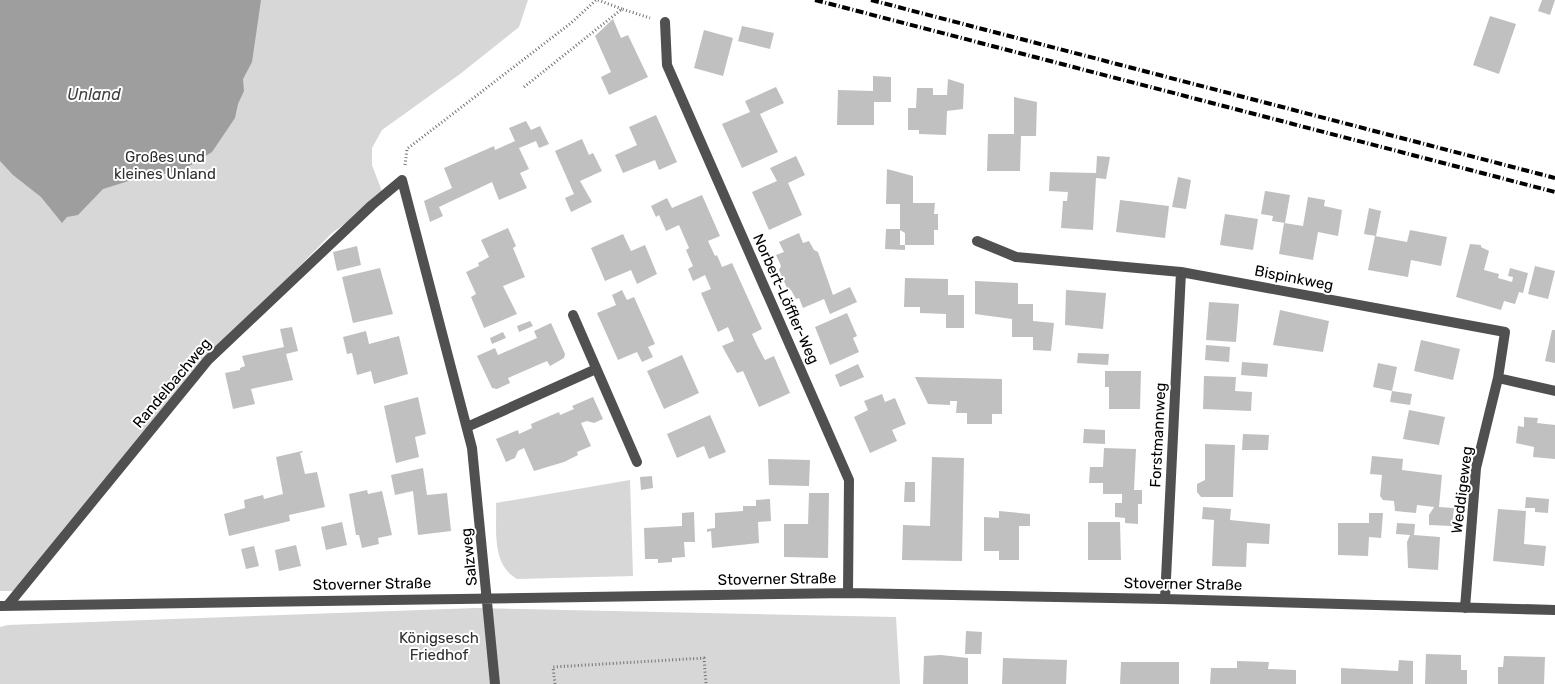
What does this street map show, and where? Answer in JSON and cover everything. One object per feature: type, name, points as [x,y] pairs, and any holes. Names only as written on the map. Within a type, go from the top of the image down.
[{"type":"street","name":"Norbert-Löffler-Weg","points":[[665,22],[667,65],[849,480],[848,593]]},
{"type":"street","name":"Salzweg","points":[[402,180],[472,448],[495,684]]},
{"type":"street","name":"Randelbachweg","points":[[4,606],[208,360],[372,205],[402,180]]},
{"type":"street","name":"Bispinkweg","points":[[977,241],[1016,257],[1181,272],[1504,332],[1498,378]]},
{"type":"street","name":"Forstmannweg","points":[[1165,599],[1181,272]]},
{"type":"street","points":[[573,315],[637,462]]},
{"type":"street","points":[[467,428],[596,369]]},
{"type":"street","points":[[1498,378],[1555,392]]},
{"type":"street","name":"Weddigeweg","points":[[1465,608],[1476,468],[1498,378]]},
{"type":"street","name":"Stoverner Straße","points":[[4,606],[488,597],[848,593],[1165,599],[1555,610]]},
{"type":"path","points":[[402,180],[407,149],[571,24],[597,0],[622,10],[665,22]]},
{"type":"path","points":[[524,87],[622,10]]},
{"type":"path","points":[[555,684],[554,667],[704,658],[706,684]]},
{"type":"green space","name":"Großes und kleines Unland","points":[[0,0],[528,0],[519,27],[460,74],[382,130],[372,148],[372,165],[383,194],[383,203],[361,212],[332,233],[248,319],[19,591],[0,591]]},
{"type":"green space","points":[[630,480],[633,576],[517,579],[503,564],[497,545],[496,503]]},
{"type":"green space","name":"Königsesch Friedhof","points":[[476,608],[896,617],[900,684],[0,684],[0,627],[8,625]]},
{"type":"water","name":"Unland","points":[[0,0],[261,0],[252,62],[243,79],[244,91],[238,104],[235,118],[212,152],[181,171],[138,178],[103,189],[78,215],[67,217],[62,223],[41,197],[13,175],[0,161]]},
{"type":"building","points":[[1542,0],[1555,0],[1550,15],[1538,11]]},
{"type":"building","points":[[1490,16],[1516,24],[1499,74],[1473,65]]},
{"type":"building","points":[[613,19],[621,38],[628,35],[648,77],[609,95],[601,77],[611,72],[595,36]]},
{"type":"building","points":[[742,26],[774,33],[770,49],[738,41]]},
{"type":"building","points":[[704,30],[733,38],[723,76],[694,68]]},
{"type":"building","points":[[873,76],[891,77],[891,102],[874,102],[874,125],[837,125],[838,90],[873,91]]},
{"type":"building","points":[[948,79],[964,84],[963,109],[947,111],[946,135],[919,134],[919,130],[908,130],[908,108],[916,108],[917,88],[933,88],[933,95],[947,95]]},
{"type":"building","points":[[776,87],[784,103],[760,114],[778,152],[742,168],[722,124],[750,112],[745,101]]},
{"type":"building","points":[[1014,97],[1037,102],[1036,136],[1021,136],[1020,171],[987,171],[988,134],[1014,134]]},
{"type":"building","points":[[656,115],[677,162],[659,170],[655,160],[623,173],[615,155],[637,145],[629,127]]},
{"type":"building","points":[[526,121],[531,130],[540,126],[549,144],[539,148],[536,141],[519,148],[529,169],[520,173],[527,188],[499,200],[492,182],[439,207],[443,216],[430,222],[424,201],[452,188],[444,168],[494,146],[495,150],[515,141],[509,128]]},
{"type":"building","points":[[582,139],[589,155],[593,153],[602,171],[580,181],[592,202],[571,212],[565,198],[574,194],[555,151]]},
{"type":"building","points":[[796,156],[805,175],[788,183],[802,215],[769,230],[752,192],[777,181],[770,168]]},
{"type":"building","points":[[1097,156],[1110,157],[1106,179],[1096,178],[1093,230],[1061,228],[1063,201],[1067,201],[1068,192],[1049,191],[1050,172],[1096,173]]},
{"type":"building","points":[[887,169],[913,176],[913,203],[935,203],[934,214],[938,214],[938,230],[934,230],[934,245],[905,245],[905,250],[885,249],[886,229],[900,229],[900,204],[886,204]],"holes":[[[900,230],[905,233],[905,245],[900,245]]]},
{"type":"building","points":[[1178,177],[1191,180],[1186,209],[1172,207]]},
{"type":"building","points":[[1265,191],[1290,195],[1285,223],[1272,221],[1273,216],[1261,214]]},
{"type":"building","points":[[702,195],[720,236],[708,241],[722,267],[732,263],[762,329],[752,334],[765,360],[774,356],[790,393],[759,407],[743,371],[737,373],[722,346],[734,341],[728,327],[718,332],[701,293],[711,289],[705,275],[693,281],[688,269],[693,266],[686,250],[689,248],[679,225],[666,231],[659,215],[656,217],[651,206],[667,198],[672,208]]},
{"type":"building","points":[[1308,197],[1325,200],[1324,206],[1342,210],[1338,236],[1318,232],[1313,260],[1279,254],[1284,223],[1303,226]]},
{"type":"building","points":[[1120,200],[1169,206],[1165,238],[1116,232]]},
{"type":"building","points":[[1369,208],[1381,211],[1376,236],[1364,234]]},
{"type":"building","points":[[1225,214],[1258,219],[1253,250],[1220,245]]},
{"type":"building","points":[[508,228],[516,246],[513,248],[525,277],[503,286],[517,314],[484,328],[471,297],[476,294],[466,272],[479,266],[478,263],[489,257],[481,240]]},
{"type":"building","points":[[1410,230],[1447,237],[1441,266],[1411,260],[1408,277],[1368,270],[1375,236],[1407,242]]},
{"type":"building","points":[[799,233],[803,243],[809,241],[814,250],[818,252],[833,295],[850,287],[857,302],[830,314],[824,299],[803,308],[799,298],[796,299],[791,290],[787,288],[779,270],[781,266],[776,255],[784,252],[779,242]]},
{"type":"building","points":[[623,234],[631,251],[645,245],[657,274],[637,284],[631,270],[605,281],[591,248]]},
{"type":"building","points":[[1470,244],[1481,245],[1481,247],[1489,251],[1484,270],[1499,274],[1498,278],[1512,282],[1513,277],[1508,276],[1510,268],[1528,273],[1523,293],[1519,292],[1515,304],[1504,301],[1501,310],[1456,297]]},
{"type":"building","points":[[357,246],[361,265],[337,271],[333,252]]},
{"type":"building","points":[[1535,266],[1555,271],[1548,299],[1528,294]]},
{"type":"building","points":[[380,268],[393,314],[353,323],[342,277]]},
{"type":"building","points":[[905,278],[948,279],[948,295],[964,295],[964,328],[946,328],[946,314],[920,313],[920,307],[904,307]]},
{"type":"building","points":[[975,281],[1018,283],[1018,304],[1033,304],[1033,321],[1054,323],[1051,351],[1033,350],[1033,337],[1012,337],[1012,319],[975,314]]},
{"type":"building","points":[[622,290],[627,300],[634,297],[655,344],[648,347],[653,357],[642,362],[637,352],[618,360],[597,313],[616,305],[612,295]]},
{"type":"building","points":[[1066,290],[1106,293],[1103,329],[1065,325]]},
{"type":"building","points":[[1209,302],[1239,304],[1236,342],[1206,340]]},
{"type":"building","points":[[1280,310],[1329,321],[1323,352],[1273,345]]},
{"type":"building","points":[[847,313],[857,336],[853,338],[859,352],[830,365],[815,327]]},
{"type":"building","points":[[530,321],[533,326],[519,332],[517,326]]},
{"type":"building","points":[[551,323],[565,354],[564,358],[550,366],[547,361],[508,378],[510,383],[497,389],[492,388],[477,356],[495,348],[498,355],[537,338],[534,331]]},
{"type":"building","points":[[292,327],[298,351],[286,354],[293,380],[251,389],[255,404],[233,409],[225,373],[240,370],[240,368],[245,366],[242,356],[284,347],[280,329]]},
{"type":"building","points":[[1552,330],[1555,330],[1555,363],[1545,361]]},
{"type":"building","points":[[366,331],[369,344],[399,336],[408,374],[374,384],[371,371],[357,375],[352,353],[347,354],[343,337]]},
{"type":"building","points":[[503,332],[506,338],[492,344],[490,338]]},
{"type":"building","points":[[1421,340],[1460,349],[1453,380],[1414,371]]},
{"type":"building","points":[[1206,345],[1230,347],[1229,362],[1205,360]]},
{"type":"building","points":[[1078,353],[1109,354],[1108,365],[1077,363]]},
{"type":"building","points":[[682,355],[699,393],[664,409],[647,371]]},
{"type":"building","points":[[1242,362],[1268,364],[1267,377],[1241,375]]},
{"type":"building","points":[[1378,363],[1397,367],[1392,391],[1373,387]]},
{"type":"building","points":[[858,364],[864,377],[840,387],[835,375]]},
{"type":"building","points":[[1105,371],[1141,371],[1140,409],[1109,409],[1109,387],[1105,387]]},
{"type":"building","points":[[1204,376],[1236,377],[1235,391],[1252,392],[1251,411],[1203,409]]},
{"type":"building","points":[[915,377],[1002,379],[1002,414],[992,414],[992,424],[967,424],[967,413],[956,413],[957,401],[950,401],[950,405],[928,404]]},
{"type":"building","points":[[1392,391],[1412,394],[1410,405],[1390,402]]},
{"type":"building","points":[[882,394],[885,402],[895,398],[906,424],[892,430],[897,441],[870,453],[854,417],[868,410],[864,401]]},
{"type":"building","points":[[418,397],[426,434],[415,437],[419,457],[396,463],[384,406]]},
{"type":"building","points":[[593,397],[603,419],[594,423],[587,421],[581,423],[591,446],[577,452],[578,455],[564,462],[534,471],[524,448],[518,451],[515,458],[506,462],[496,439],[518,430],[519,434],[532,428],[531,424],[559,412],[560,415],[574,409],[572,406]]},
{"type":"building","points":[[1409,410],[1445,417],[1439,445],[1403,439]]},
{"type":"building","points":[[710,415],[726,452],[709,459],[704,446],[677,458],[667,434]]},
{"type":"building","points":[[1524,417],[1538,418],[1537,423],[1555,425],[1555,459],[1533,457],[1534,447],[1516,443],[1518,426],[1524,427]]},
{"type":"building","points":[[1084,429],[1105,430],[1105,444],[1083,443]]},
{"type":"building","points":[[1243,434],[1269,435],[1268,450],[1242,450]]},
{"type":"building","points":[[1205,444],[1235,445],[1233,497],[1201,497],[1197,492],[1197,484],[1205,480]]},
{"type":"building","points":[[1104,448],[1136,449],[1134,490],[1142,490],[1142,504],[1138,504],[1138,524],[1125,523],[1125,518],[1115,517],[1115,503],[1122,503],[1122,494],[1103,494],[1103,483],[1089,483],[1090,467],[1103,467]]},
{"type":"building","points":[[302,451],[300,453],[305,474],[317,472],[325,507],[289,515],[290,521],[229,536],[224,514],[245,508],[244,500],[263,495],[264,499],[283,494],[276,457]]},
{"type":"building","points":[[1372,456],[1403,459],[1402,470],[1442,475],[1439,507],[1454,508],[1452,526],[1429,525],[1429,515],[1434,507],[1417,505],[1416,513],[1395,511],[1394,501],[1383,500],[1380,496],[1382,475],[1370,474]]},
{"type":"building","points":[[932,457],[964,458],[962,561],[902,560],[903,525],[930,526]]},
{"type":"building","points":[[768,459],[810,460],[809,486],[769,485]]},
{"type":"building","points":[[423,468],[427,495],[447,493],[451,531],[418,535],[413,491],[395,495],[391,475]]},
{"type":"building","points":[[652,476],[653,488],[641,490],[640,477]]},
{"type":"building","points":[[905,482],[915,482],[915,502],[904,502]]},
{"type":"building","points":[[367,490],[368,494],[382,491],[392,535],[378,538],[379,544],[362,548],[359,535],[356,535],[349,494]]},
{"type":"building","points":[[809,493],[829,493],[828,558],[784,557],[784,524],[808,524]]},
{"type":"building","points":[[1526,497],[1549,499],[1548,513],[1535,512],[1535,508],[1525,508]]},
{"type":"building","points":[[770,499],[771,521],[758,522],[759,543],[712,548],[711,531],[707,532],[707,529],[715,528],[715,513],[743,511],[743,506],[756,506],[756,500]]},
{"type":"building","points":[[1203,507],[1231,509],[1230,520],[1270,524],[1269,544],[1247,543],[1246,567],[1212,566],[1214,520],[1202,519]]},
{"type":"building","points":[[1498,509],[1526,511],[1524,544],[1546,546],[1544,566],[1493,561]]},
{"type":"building","points":[[999,511],[1030,514],[1030,526],[1019,526],[1019,560],[999,560],[999,551],[984,551],[984,517],[999,518]]},
{"type":"building","points":[[694,512],[695,542],[684,542],[685,557],[672,558],[672,562],[658,563],[658,559],[645,559],[644,528],[682,526],[682,513]]},
{"type":"building","points":[[1369,513],[1383,513],[1381,538],[1369,537],[1368,556],[1338,555],[1338,523],[1369,523]]},
{"type":"building","points":[[342,522],[347,545],[326,550],[321,527]]},
{"type":"building","points":[[1088,522],[1120,522],[1121,560],[1088,560]]},
{"type":"building","points":[[1397,523],[1415,524],[1414,535],[1440,537],[1438,570],[1408,568],[1407,542],[1410,535],[1396,534]]},
{"type":"building","points":[[296,545],[301,566],[279,571],[275,550]]},
{"type":"building","points":[[254,546],[259,566],[246,569],[241,549]]},
{"type":"building","points":[[966,631],[982,632],[981,654],[965,654]]},
{"type":"building","points":[[1426,654],[1461,655],[1461,670],[1467,670],[1467,684],[1425,684]]},
{"type":"building","points":[[941,655],[968,658],[968,684],[923,684],[924,656]]},
{"type":"building","points":[[1504,656],[1545,657],[1544,684],[1498,684],[1498,667],[1503,667]]},
{"type":"building","points":[[1003,658],[1067,660],[1066,684],[1002,684]]},
{"type":"building","points":[[1399,660],[1413,661],[1413,684],[1341,684],[1341,668],[1398,671]]},
{"type":"building","points":[[1237,661],[1269,662],[1268,669],[1296,670],[1296,684],[1210,684],[1211,668],[1237,668]]},
{"type":"building","points":[[1121,662],[1179,662],[1179,684],[1120,684]]},
{"type":"railway","points":[[815,0],[1555,192]]},
{"type":"railway","points":[[871,0],[1555,178]]}]
